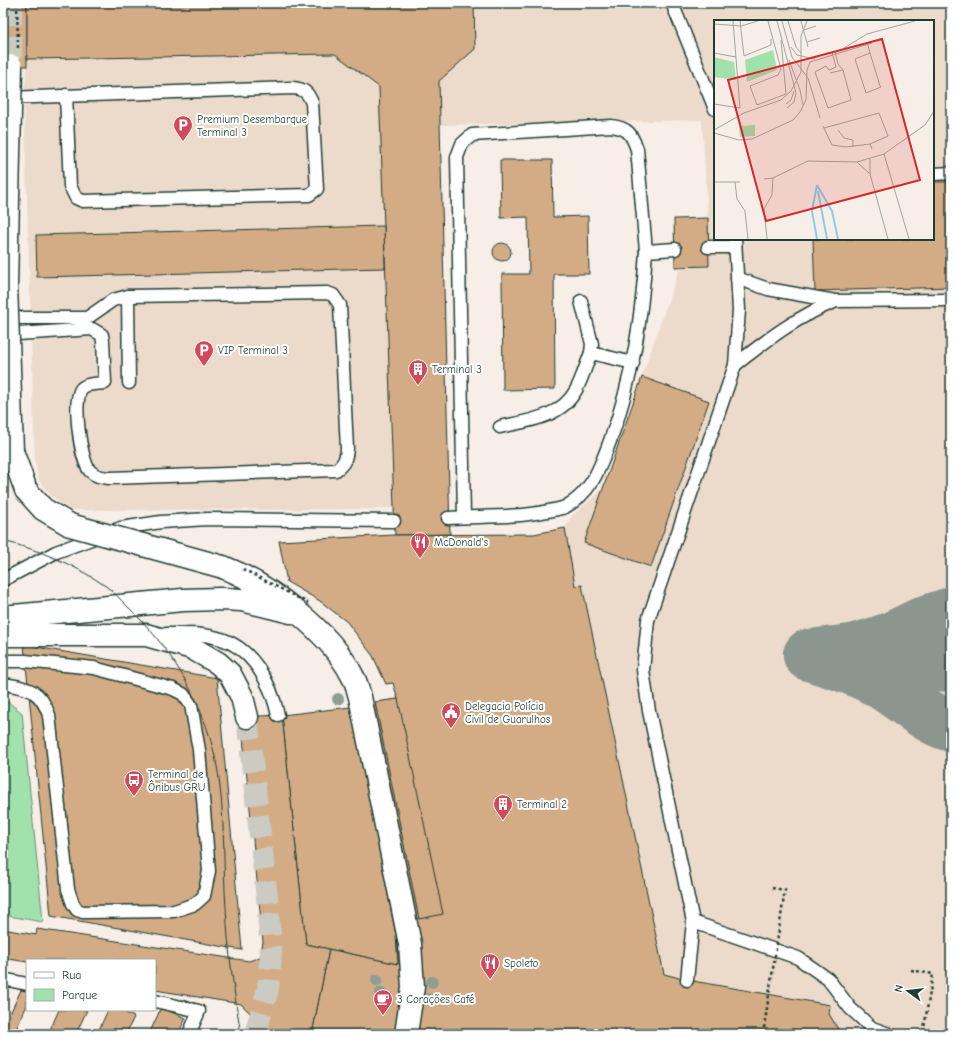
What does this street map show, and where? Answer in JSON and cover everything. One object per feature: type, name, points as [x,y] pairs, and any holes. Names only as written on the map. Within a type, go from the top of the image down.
[{"type":"street","points":[[15,60],[5,281],[12,451],[26,490],[35,502],[56,518],[70,525],[224,567],[240,573],[304,609],[337,652],[354,678],[360,697],[410,944],[413,987],[406,1034]]},
{"type":"street","points":[[3,479],[12,451]]},
{"type":"street","points":[[5,622],[182,600],[242,600],[304,609]]},
{"type":"street","points":[[5,622],[146,635],[192,648],[218,663],[236,684],[242,697],[247,717]]},
{"type":"lane","points":[[672,3],[714,107]]},
{"type":"lane","points":[[3,98],[66,95],[300,88],[309,94],[312,103],[316,189],[308,195],[83,201],[76,198],[70,186],[66,95]]},
{"type":"lane","points":[[448,518],[528,515],[564,507],[583,493],[597,475],[623,406],[643,299],[646,252],[637,149],[629,132],[621,128],[610,126],[472,135],[462,144],[457,157],[464,517]]},
{"type":"lane","points":[[934,174],[951,173]]},
{"type":"lane","points":[[687,980],[693,922],[651,718],[643,670],[648,620],[735,365],[739,310],[735,243],[708,247]]},
{"type":"lane","points":[[646,252],[675,249]]},
{"type":"lane","points":[[737,278],[768,289],[835,301],[951,300]]},
{"type":"lane","points":[[3,318],[87,318],[113,300],[128,296],[327,293],[334,295],[340,305],[347,449],[346,459],[342,466],[336,470],[110,478],[98,477],[90,471],[82,456],[78,431],[78,396],[81,388],[86,385],[105,383],[102,335],[92,329],[3,335]]},
{"type":"lane","points":[[128,296],[129,383]]},
{"type":"lane","points":[[500,427],[546,416],[561,407],[575,392],[591,353],[592,344],[581,301]]},
{"type":"lane","points":[[735,365],[779,331],[810,311],[835,301]]},
{"type":"lane","points":[[591,353],[632,363]]},
{"type":"lane","points":[[3,580],[56,552],[121,528],[161,522],[207,519],[394,521]]},
{"type":"lane","points":[[146,635],[197,634],[219,638],[237,647],[251,659],[266,678],[274,698],[278,715]]},
{"type":"lane","points":[[3,661],[25,661],[94,668],[173,688],[183,694],[191,705],[199,750],[209,871],[204,896],[195,904],[174,911],[83,912],[77,910],[73,904],[68,889],[49,715],[45,703],[35,692],[23,687],[3,684]]},
{"type":"lane","points":[[693,922],[798,958],[828,979],[850,1008],[872,1028],[889,1034]]},
{"type":"lane","points":[[3,979],[26,984]]},
{"type":"lane","points":[[156,1001],[199,1012],[189,1034]]},
{"type":"path","points":[[15,60],[17,3]]},
{"type":"path","points":[[240,568],[304,609]]},
{"type":"path","points":[[762,1034],[785,890],[772,888]]},
{"type":"path","points":[[911,970],[933,974],[923,1034]]},
{"type":"shaded area","points":[[27,3],[951,3],[951,1034],[436,1034],[419,919],[375,702],[398,699],[393,683],[386,684],[373,656],[347,622],[320,601],[287,582],[279,541],[395,535],[534,534],[565,528],[571,517],[603,489],[680,267],[675,267],[674,219],[708,218],[702,120],[439,125],[449,504],[369,509],[71,510],[51,496],[39,480],[35,462],[24,97],[27,66]]},
{"type":"green space","points":[[3,702],[8,702],[22,713],[43,922],[3,915]]},
{"type":"building","points":[[3,3],[27,3],[27,66],[3,66]]},
{"type":"building","name":"Terminal 3","points":[[27,3],[474,3],[475,49],[439,81],[450,534],[395,535],[379,87],[335,54],[27,59]]},
{"type":"building","points":[[500,160],[552,160],[553,217],[588,216],[589,274],[554,274],[555,389],[503,390],[502,274],[529,274],[528,217],[501,218]]},
{"type":"building","points":[[934,182],[951,182],[951,287],[815,291],[813,240],[934,240]]},
{"type":"building","points":[[708,218],[709,266],[675,267],[674,219]]},
{"type":"building","points":[[384,226],[385,268],[37,277],[36,235]]},
{"type":"building","points":[[502,243],[508,246],[511,252],[508,258],[502,261],[496,258],[493,252],[496,246]]},
{"type":"building","points":[[642,377],[709,401],[651,567],[584,543]]},
{"type":"building","name":"Terminal 2","points":[[565,528],[575,586],[582,585],[664,974],[687,980],[830,1005],[829,1014],[841,1034],[312,1034],[329,949],[398,964],[396,935],[351,707],[398,699],[393,683],[386,684],[373,656],[347,622],[320,601],[287,582],[279,541],[395,535],[534,534]]},
{"type":"building","name":"Terminal de Ônibus GRU","points":[[24,645],[217,678],[242,950],[51,916]]},
{"type":"building","points":[[398,699],[443,914],[419,919],[375,702]]},
{"type":"building","points":[[351,707],[396,935],[398,964],[306,944],[282,715]]},
{"type":"building","points":[[282,715],[306,944],[329,949],[312,1034],[247,1034],[251,1014],[241,1004],[156,990],[156,959],[26,959],[26,962],[3,958],[3,929],[36,935],[37,929],[249,961],[260,957],[263,942],[241,717]]},
{"type":"building","points":[[21,990],[26,991],[26,1007],[14,1034],[3,1034],[3,1029]]},
{"type":"building","points":[[161,1008],[186,1018],[178,1034],[149,1034]]},
{"type":"building","points":[[59,1011],[87,1011],[76,1034],[48,1034]]},
{"type":"building","points":[[108,1011],[122,1011],[134,1017],[126,1034],[97,1034]]},
{"type":"taxiway","points":[[809,655],[851,650],[873,644],[893,637],[926,621],[951,613]]},
{"type":"taxiway","points":[[809,655],[846,667],[873,678],[923,713],[951,726]]},
{"type":"taxiway","points":[[850,658],[951,666]]},
{"type":"tunnel","points":[[11,3],[11,66]]},
{"type":"tunnel","points":[[247,717],[267,898],[271,952],[268,989],[255,1034]]},
{"type":"tram line","points":[[3,541],[57,559],[83,572],[110,589],[145,624],[162,644],[190,688],[210,736],[220,787],[223,817],[228,940],[241,1034]]},
{"type":"place","name":"Premium Desembarque Terminal 3","points":[[183,142]]},
{"type":"place","name":"VIP Terminal 3","points":[[204,367]]},
{"type":"place","name":"Terminal 3","points":[[418,386]]},
{"type":"place","name":"McDonald's","points":[[420,559]]},
{"type":"place","name":"Delegacia Polícia Civil de Guarulhos","points":[[451,729]]},
{"type":"place","name":"Terminal de Ônibus GRU","points":[[134,797]]},
{"type":"place","name":"Terminal 2","points":[[503,821]]},
{"type":"place","name":"Spoleto","points":[[490,980]]},
{"type":"place","name":"3 Corações Café","points":[[383,1016]]}]
